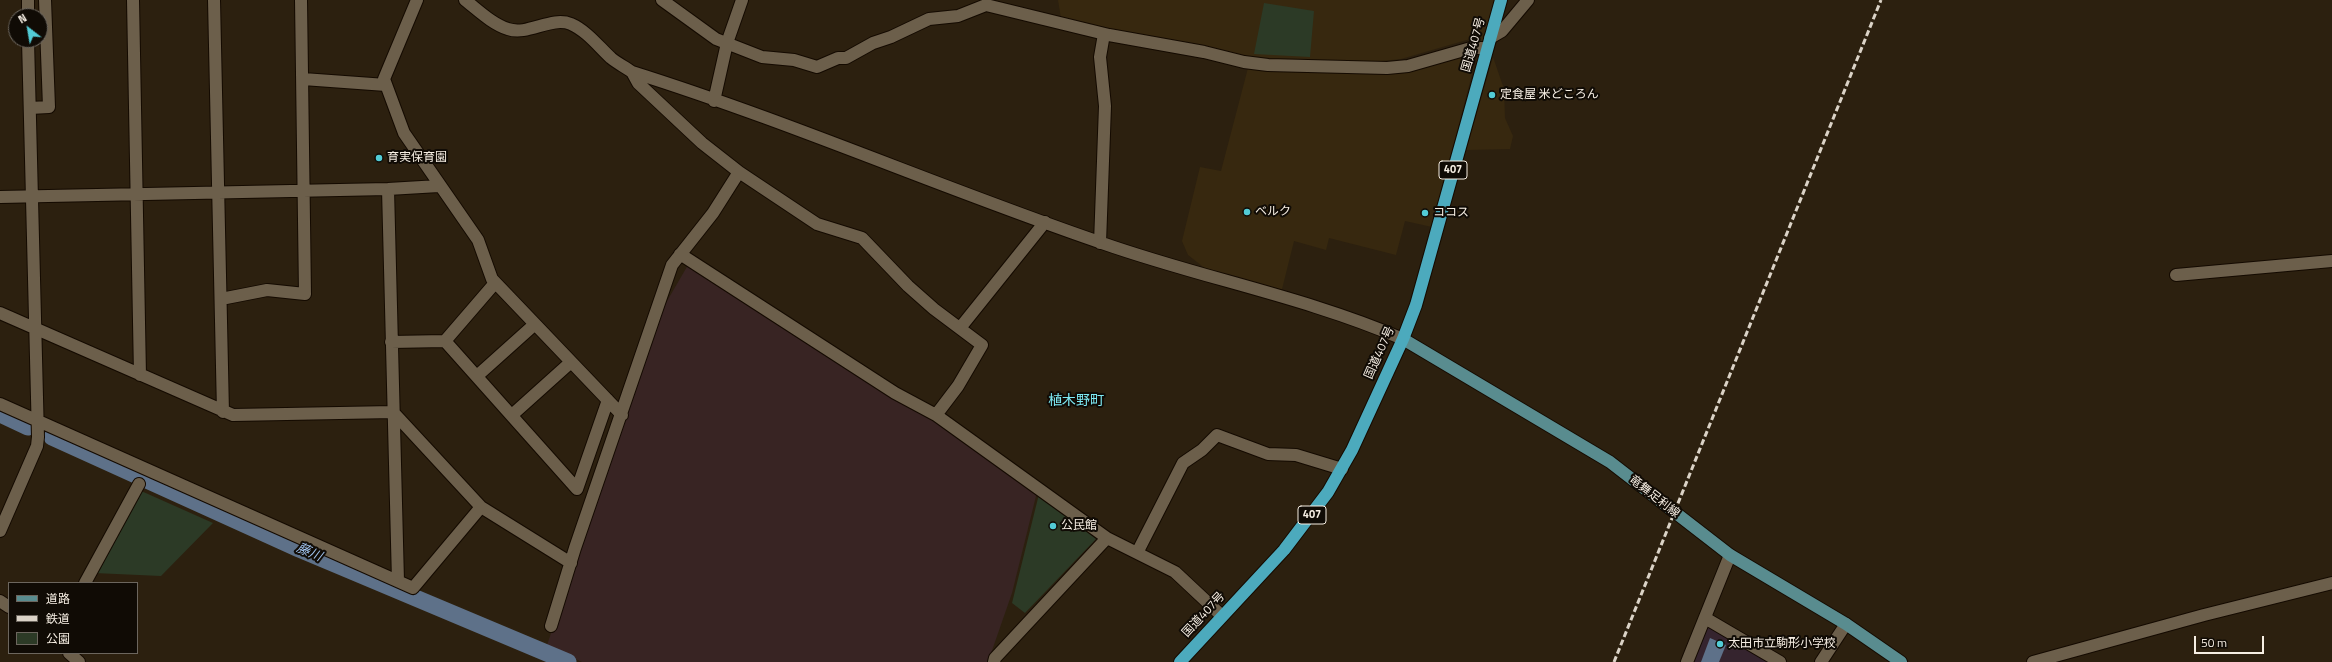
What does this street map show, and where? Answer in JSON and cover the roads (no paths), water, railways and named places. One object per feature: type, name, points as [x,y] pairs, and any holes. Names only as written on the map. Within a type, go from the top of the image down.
[{"type":"highway","name":"国道407号","points":[[1180,662],[1303,527],[1342,469],[1402,339],[1422,282],[1501,0]]},
{"type":"main road","name":"竜舞足利線","points":[[1402,339],[1613,464],[1730,555],[1846,624],[1901,662]]},
{"type":"street","points":[[30,108],[49,107],[45,0]]},
{"type":"street","points":[[133,0],[138,193],[140,375]]},
{"type":"street","points":[[214,0],[223,412]]},
{"type":"street","points":[[221,299],[267,290],[305,294],[305,190],[301,0]]},
{"type":"street","points":[[417,0],[384,79],[404,133],[439,186],[478,240],[495,283],[622,415]]},
{"type":"street","points":[[465,0],[492,21],[508,30],[522,30],[560,22],[571,24],[588,35],[612,59],[632,72],[1100,243],[1360,321],[1402,339]]},
{"type":"street","points":[[662,0],[716,39],[762,57],[794,60],[817,67],[838,58],[846,58],[872,43],[891,38],[929,19],[958,16],[985,2],[1104,34],[1204,52],[1244,62],[1334,68],[1408,66],[1488,43],[1502,31],[1528,0]]},
{"type":"street","points":[[714,101],[727,43],[742,0]]},
{"type":"street","points":[[1100,243],[1105,106],[1100,57],[1104,34]]},
{"type":"street","points":[[0,531],[37,446],[39,421],[31,196],[28,48]]},
{"type":"street","points":[[632,72],[638,83],[702,143],[739,172],[817,224],[862,238],[908,286],[934,309],[982,345],[958,386],[936,415]]},
{"type":"street","points":[[303,79],[386,85]]},
{"type":"street","points":[[551,626],[672,265],[713,213],[739,172]]},
{"type":"street","points":[[0,197],[219,191],[388,189],[439,186]]},
{"type":"street","points":[[388,189],[398,581]]},
{"type":"street","points":[[960,328],[1045,222]]},
{"type":"street","points":[[680,254],[895,393],[936,415],[1107,538],[1175,572],[1222,616]]},
{"type":"street","points":[[2176,275],[2332,261]]},
{"type":"street","points":[[391,342],[446,341],[495,283]]},
{"type":"street","points":[[0,313],[223,412],[233,415],[393,412],[481,507],[571,563]]},
{"type":"street","points":[[477,376],[535,324]]},
{"type":"street","points":[[446,341],[577,489],[608,400]]},
{"type":"street","points":[[512,415],[571,362]]},
{"type":"street","points":[[0,404],[413,588],[481,507]]},
{"type":"street","points":[[1138,553],[1183,463],[1202,450],[1217,435],[1268,454],[1296,455],[1342,469]]},
{"type":"street","points":[[86,582],[139,484]]},
{"type":"street","points":[[994,662],[995,658],[1107,538]]},
{"type":"street","points":[[1687,662],[1730,555]]},
{"type":"street","points":[[2033,662],[2204,614],[2332,583]]},
{"type":"street","points":[[1705,618],[1780,662]]},
{"type":"street","points":[[1821,662],[1846,624]]},
{"type":"street","points":[[70,654],[79,662]]},
{"type":"water","points":[[1710,638],[1726,645],[1719,662],[1701,662]]},
{"type":"waterway","name":"藤川","points":[[0,414],[28,427]]},
{"type":"waterway","name":"藤川","points":[[52,437],[299,549],[568,662]]},
{"type":"railway","points":[[1614,662],[1881,0]]},
{"type":"place","name":"定食屋 米どころん","points":[[1492,95]]},
{"type":"place","name":"育実保育園","points":[[379,158]]},
{"type":"place","name":"ベルク","points":[[1247,212]]},
{"type":"place","name":"ココス","points":[[1425,213]]},
{"type":"place","name":"公民館","points":[[1053,526]]},
{"type":"place","name":"太田市立駒形小学校","points":[[1720,644]]},
{"type":"district","name":"植木野町","points":[[1076,402]]}]
